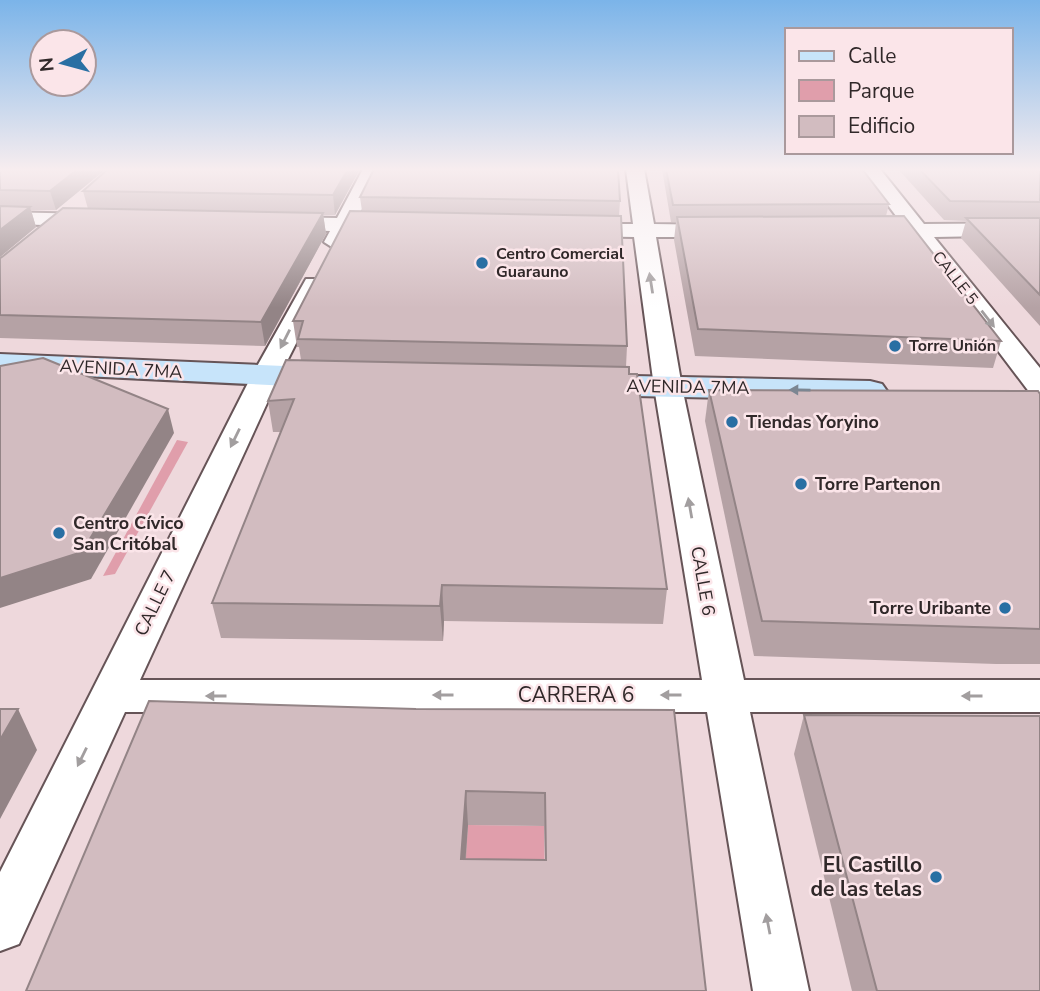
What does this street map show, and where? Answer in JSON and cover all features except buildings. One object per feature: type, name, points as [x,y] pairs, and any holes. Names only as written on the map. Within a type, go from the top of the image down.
[{"type":"street","points":[[41,236],[68,215]]},
{"type":"street","name":"CALLE 7","points":[[0,926],[265,377],[349,215]]},
{"type":"street","name":"CALLE 6","points":[[641,215],[668,387],[781,991]]},
{"type":"street","name":"CALLE 5","points":[[906,215],[1031,392]]},
{"type":"street","points":[[0,218],[113,220]]},
{"type":"street","points":[[255,223],[412,226]]},
{"type":"street","points":[[561,229],[739,231]]},
{"type":"street","points":[[849,231],[1040,229]]},
{"type":"street","name":"AVENIDA 7MA","points":[[0,363],[265,377],[362,379]]},
{"type":"street","name":"AVENIDA 7MA","points":[[557,384],[902,392]]},
{"type":"street","name":"CARRERA 6","points":[[112,696],[1040,696]]},
{"type":"green space","points":[[177,440],[188,442],[115,574],[103,576]]},
{"type":"green space","points":[[468,825],[544,826],[545,893],[463,892]]},
{"type":"place","name":"Centro Comercial Guarauno","points":[[482,263]]},
{"type":"place","name":"Torre Unión","points":[[895,346]]},
{"type":"place","name":"Tiendas Yoryino","points":[[732,422]]},
{"type":"place","name":"Torre Partenon","points":[[801,484]]},
{"type":"place","name":"Centro Cívico San Critóbal","points":[[59,533]]},
{"type":"place","name":"Torre Uribante","points":[[1005,608]]},
{"type":"place","name":"El Castillo de las telas","points":[[936,877]]}]
